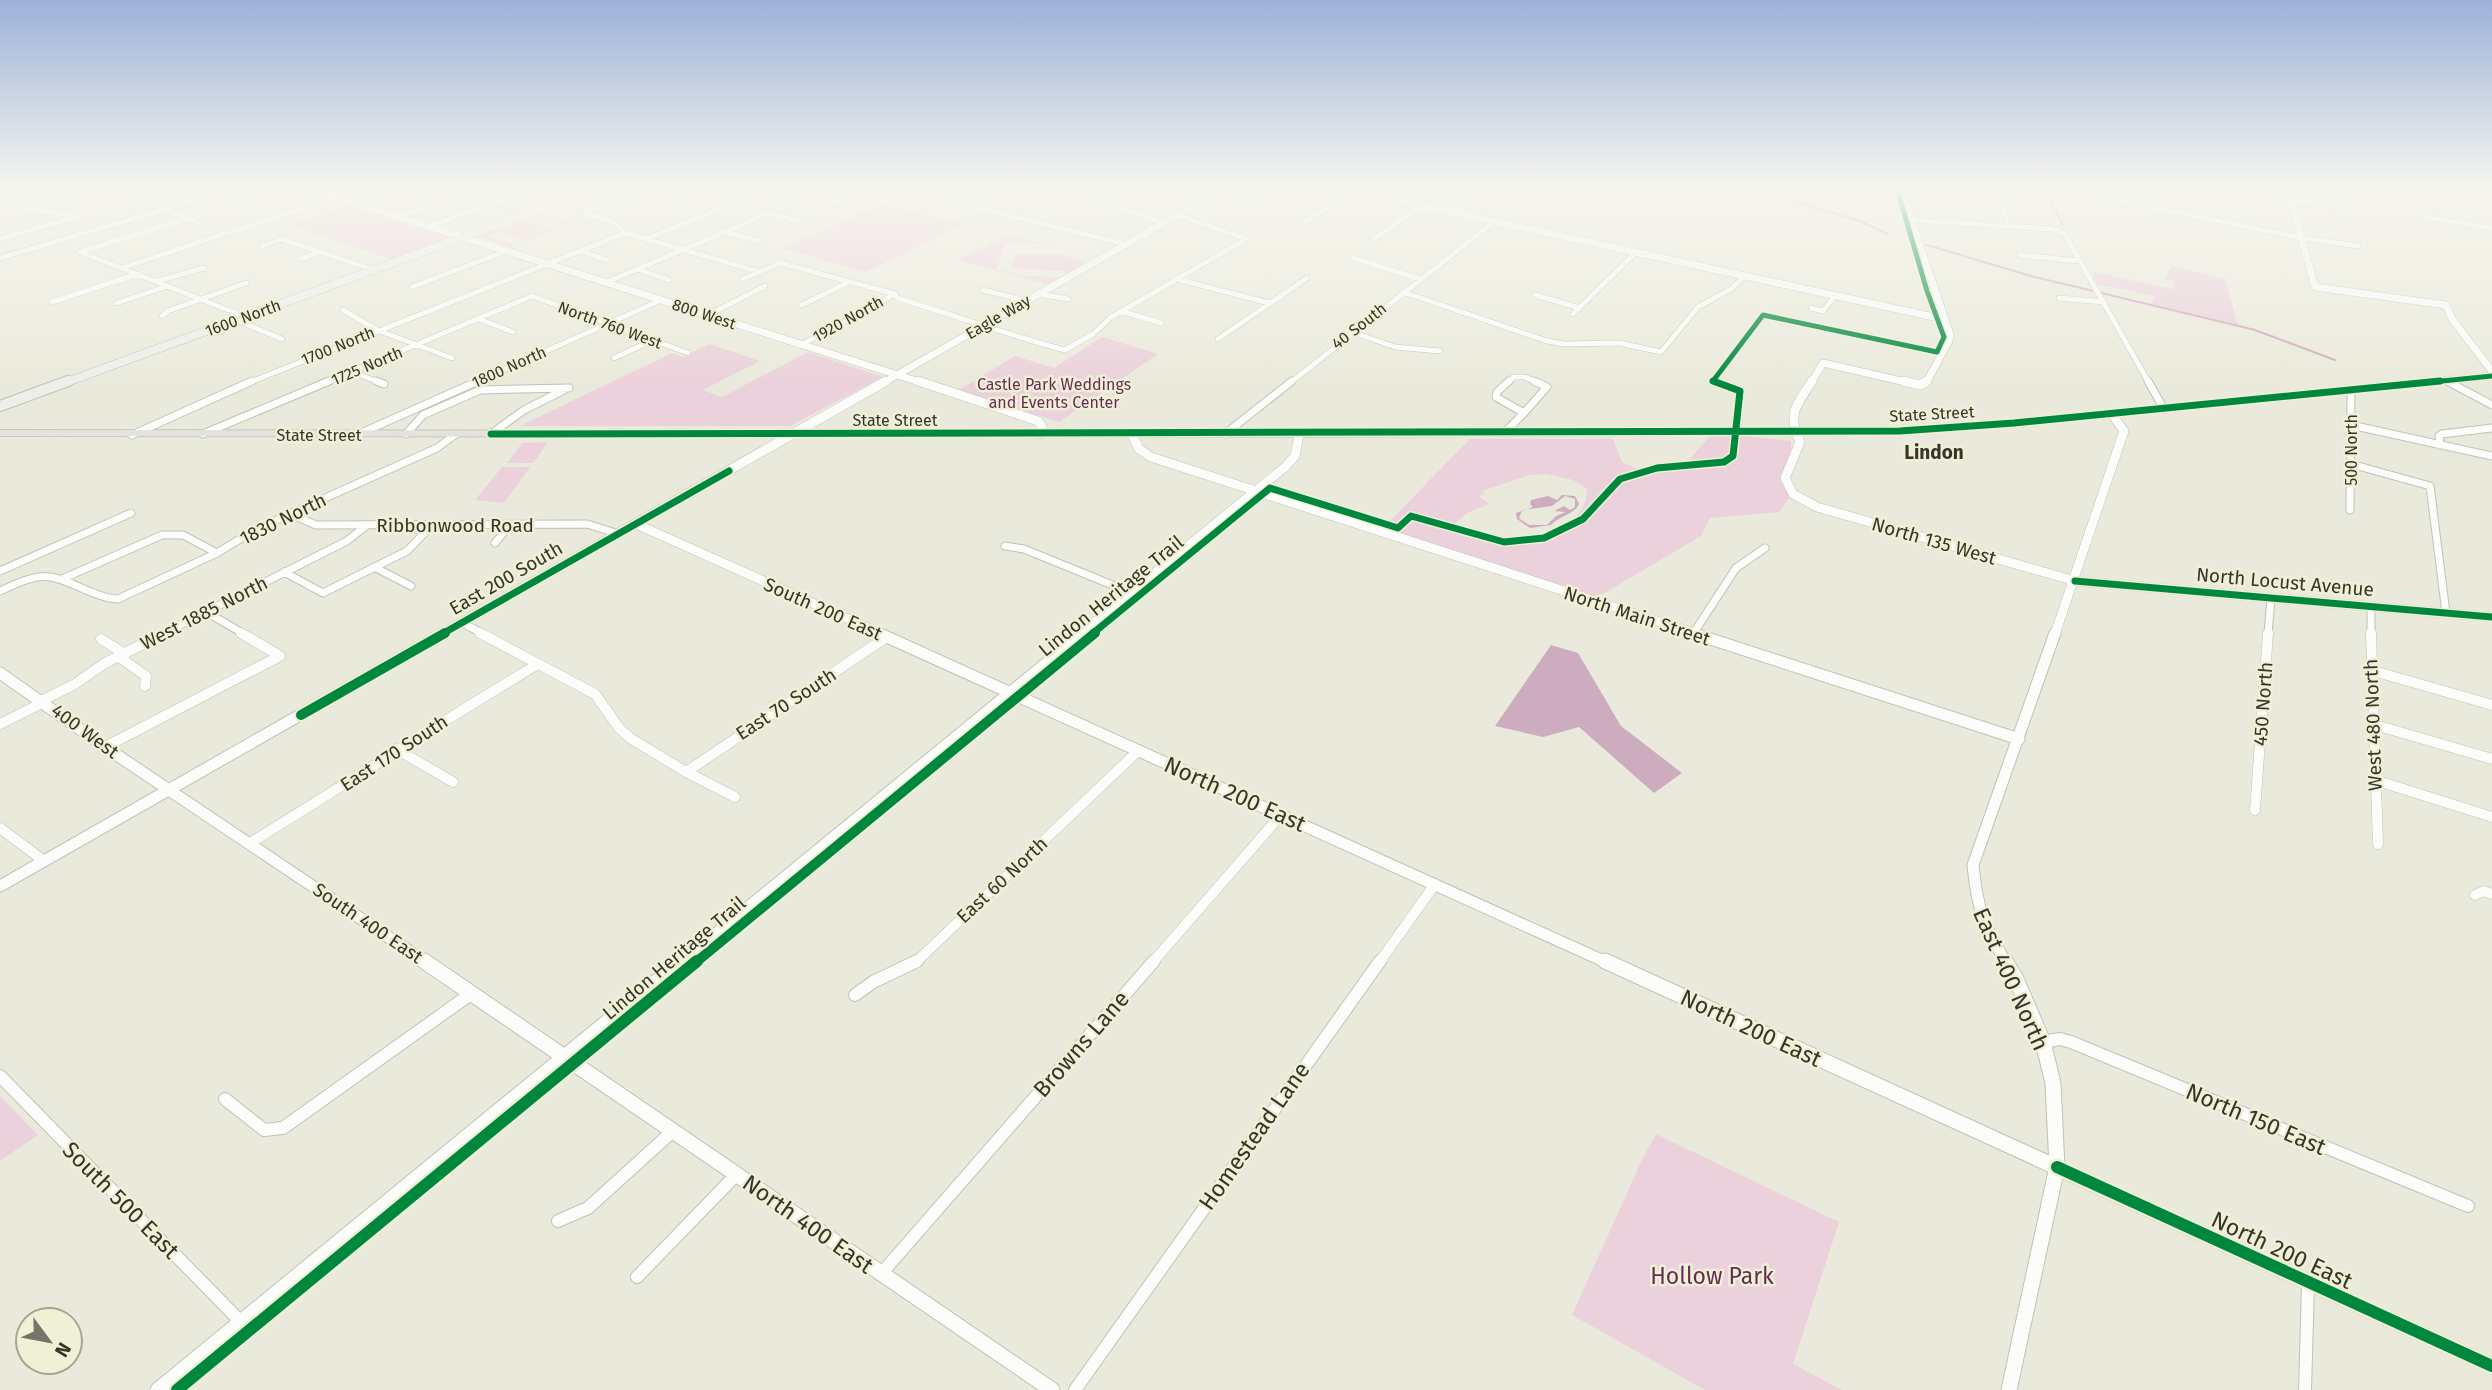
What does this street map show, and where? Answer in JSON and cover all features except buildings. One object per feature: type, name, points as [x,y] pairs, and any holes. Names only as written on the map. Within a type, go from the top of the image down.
[{"type":"main road","name":"1600 North","points":[[0,408],[418,254]]},
{"type":"main road","name":"State Street","points":[[0,433],[1371,434],[1900,431],[2164,409],[2447,381],[2492,374]]},
{"type":"main road","name":"State Street","points":[[0,425],[53,433]]},
{"type":"street","points":[[85,254],[246,317]]},
{"type":"street","points":[[122,268],[165,254]]},
{"type":"street","points":[[301,259],[314,254]]},
{"type":"street","points":[[325,254],[374,270]]},
{"type":"street","points":[[412,287],[499,254]]},
{"type":"street","name":"800 West","points":[[515,254],[1038,421],[1042,426],[1040,434]]},
{"type":"street","name":"1700 North","points":[[132,435],[217,395],[574,254]]},
{"type":"street","points":[[589,254],[606,260]]},
{"type":"street","points":[[607,282],[675,254]]},
{"type":"street","points":[[697,254],[760,272]]},
{"type":"street","name":"Eagle Way","points":[[896,375],[1109,254]]},
{"type":"street","points":[[708,315],[764,287],[743,279],[780,263],[895,294],[897,298],[986,324],[1005,334],[1065,350],[1093,334],[1121,311],[1222,254]]},
{"type":"street","name":"40 South","points":[[1225,434],[1452,254]]},
{"type":"street","points":[[1573,314],[1634,254]]},
{"type":"street","points":[[1644,254],[1943,319]]},
{"type":"street","points":[[1797,432],[1792,423],[1793,414],[1823,363],[1920,385],[1926,383],[1949,341],[1950,334],[1922,254]]},
{"type":"street","points":[[2076,254],[2164,409]]},
{"type":"street","points":[[2306,254],[2314,289],[2446,305],[2452,319],[2492,374]]},
{"type":"street","points":[[2020,255],[2080,261]]},
{"type":"street","points":[[1353,258],[1420,279]]},
{"type":"street","points":[[157,281],[204,268]]},
{"type":"street","points":[[637,270],[669,279]]},
{"type":"street","points":[[52,302],[138,274]]},
{"type":"street","points":[[1403,292],[1434,299],[1453,309],[1536,338],[1563,344],[1616,343],[1661,352],[1698,307],[1731,289],[1745,276]]},
{"type":"street","points":[[1218,339],[1307,278]]},
{"type":"street","points":[[1180,280],[1269,303]]},
{"type":"street","points":[[162,316],[246,283]]},
{"type":"street","points":[[802,305],[847,283]]},
{"type":"street","points":[[117,303],[169,286]]},
{"type":"street","points":[[983,289],[1027,301]]},
{"type":"street","name":"1920 North","points":[[801,345],[895,294]]},
{"type":"street","points":[[1038,294],[1068,299]]},
{"type":"street","points":[[1535,295],[1580,308]]},
{"type":"street","points":[[1811,308],[1823,311],[1836,295]]},
{"type":"street","name":"1725 North","points":[[201,435],[532,296]]},
{"type":"street","name":"North 760 West","points":[[532,296],[688,353]]},
{"type":"street","points":[[2059,298],[2103,302]]},
{"type":"street","name":"1800 North","points":[[357,435],[661,300]]},
{"type":"street","points":[[343,310],[358,316],[364,323],[378,330],[452,358]]},
{"type":"street","points":[[1121,311],[1161,323]]},
{"type":"street","points":[[479,319],[513,332]]},
{"type":"street","points":[[236,320],[282,339]]},
{"type":"street","points":[[1352,332],[1395,347],[1440,351]]},
{"type":"street","points":[[614,358],[651,341]]},
{"type":"street","points":[[1562,354],[1563,344]]},
{"type":"street","points":[[353,372],[384,384]]},
{"type":"street","name":"East 200 South","points":[[0,886],[896,375]]},
{"type":"street","points":[[1504,433],[1524,413],[1547,387],[1525,377],[1514,377],[1497,392],[1496,397],[1524,413]]},
{"type":"street","points":[[2447,381],[2492,405]]},
{"type":"street","points":[[406,435],[423,415],[480,390],[569,388],[524,410],[491,434]]},
{"type":"street","name":"500 North","points":[[2350,510],[2351,390]]},
{"type":"street","name":"East 400 North","points":[[2009,1390],[2057,1167],[2053,1083],[2043,1042],[2016,979],[1991,937],[1976,902],[1973,865],[2075,581],[2122,437],[2123,426],[2112,414]]},
{"type":"street","points":[[2351,425],[2492,456]]},
{"type":"street","points":[[2440,444],[2440,434],[2492,428]]},
{"type":"street","name":"North 135 West","points":[[1797,432],[1800,442],[1785,477],[1795,494],[1807,503],[2075,581]]},
{"type":"street","name":"1830 North","points":[[62,579],[109,600],[124,596],[217,553],[294,512],[425,454],[446,443],[456,434]]},
{"type":"street","name":"North Main Street","points":[[1132,434],[1139,449],[1151,457],[2019,739]]},
{"type":"street","points":[[158,1390],[1255,491],[1295,456],[1299,434]]},
{"type":"street","points":[[2351,464],[2430,486],[2446,613]]},
{"type":"street","name":"Ribbonwood Road","points":[[294,512],[295,516],[316,524],[587,524],[619,534]]},
{"type":"street","points":[[0,572],[131,513]]},
{"type":"street","name":"South 200 East","points":[[636,524],[1010,692]]},
{"type":"street","name":"West 1885 North","points":[[0,724],[75,684],[122,655],[347,541],[367,525]]},
{"type":"street","points":[[284,572],[323,593],[407,551],[432,525]]},
{"type":"street","points":[[495,544],[510,525]]},
{"type":"street","points":[[0,591],[44,575],[62,579],[162,536],[183,535],[217,553]]},
{"type":"street","points":[[1005,546],[1024,549],[1132,593]]},
{"type":"street","points":[[1693,634],[1736,568],[1765,548]]},
{"type":"street","points":[[374,567],[411,586]]},
{"type":"street","points":[[0,572],[17,583]]},
{"type":"street","name":"North Locust Avenue","points":[[2075,581],[2492,617]]},
{"type":"street","name":"450 North","points":[[2255,810],[2271,598]]},
{"type":"street","name":"West 480 North","points":[[2371,607],[2370,670],[2378,844]]},
{"type":"street","points":[[105,747],[279,656],[208,613]]},
{"type":"street","points":[[462,623],[595,694],[619,728],[630,738],[686,772],[735,797]]},
{"type":"street","name":"East 70 South","points":[[686,772],[762,718],[807,692],[886,638]]},
{"type":"street","points":[[101,639],[146,676],[145,686]]},
{"type":"street","name":"East 170 South","points":[[250,843],[349,783],[396,748],[538,664]]},
{"type":"street","points":[[2370,670],[2492,705]]},
{"type":"street","name":"400 West","points":[[0,673],[169,790]]},
{"type":"street","name":"North 200 East","points":[[1010,692],[2492,1366]]},
{"type":"street","points":[[2372,724],[2492,759]]},
{"type":"street","points":[[396,748],[453,782]]},
{"type":"street","name":"East 60 North","points":[[855,995],[873,982],[915,963],[1138,751]]},
{"type":"street","points":[[2375,780],[2492,817]]},
{"type":"street","name":"South 400 East","points":[[169,790],[566,1056]]},
{"type":"street","name":"Browns Lane","points":[[881,1274],[1281,815]]},
{"type":"street","points":[[0,828],[44,861]]},
{"type":"street","name":"Homestead Lane","points":[[1075,1390],[1435,884]]},
{"type":"street","points":[[2475,895],[2484,891],[2492,894]]},
{"type":"street","points":[[225,1099],[264,1130],[283,1128],[472,993]]},
{"type":"street","name":"North 150 East","points":[[2043,1042],[2060,1039],[2071,1042],[2468,1206]]},
{"type":"street","name":"North 400 East","points":[[566,1056],[1052,1390]]},
{"type":"street","name":"South 500 East","points":[[0,1076],[242,1323]]},
{"type":"street","points":[[558,1221],[588,1208],[673,1131]]},
{"type":"street","points":[[637,1277],[736,1175]]},
{"type":"street","points":[[2305,1390],[2308,1284]]},
{"type":"green space","points":[[376,254],[409,254],[394,260]]},
{"type":"green space","points":[[803,254],[903,254],[866,272]]},
{"type":"green space","points":[[970,254],[1002,254],[996,269],[1022,276],[1061,277],[1047,284],[958,260]]},
{"type":"green space","points":[[1016,254],[1065,255],[1086,263],[1066,274],[1063,271],[1010,268]]},
{"type":"green space","points":[[2172,266],[2225,279],[2238,326],[2151,305],[2155,296],[2097,284],[2093,272],[2173,289],[2175,281],[2164,279]]},
{"type":"green space","name":"Castle Park Weddings and Events Center","points":[[1102,337],[1158,354],[1059,422],[959,390],[1015,356],[1054,368]]},
{"type":"green space","points":[[709,344],[760,361],[703,390],[722,397],[808,352],[883,377],[790,426],[520,426],[672,353],[683,357]]},
{"type":"green space","points":[[1713,433],[1791,441],[1791,455],[1781,477],[1791,494],[1780,512],[1710,518],[1701,536],[1591,601],[1379,532],[1470,439],[1613,439],[1622,462],[1634,468],[1685,464]],"holes":[[[1546,474],[1573,480],[1587,489],[1585,502],[1579,514],[1558,530],[1531,538],[1504,540],[1451,527],[1467,513],[1489,504],[1478,496],[1485,494],[1482,491],[1530,475]]]},
{"type":"green space","points":[[548,442],[533,463],[507,463],[522,443]]},
{"type":"green space","points":[[502,467],[530,467],[504,503],[475,500]]},
{"type":"green space","points":[[0,1096],[38,1135],[0,1161]]},
{"type":"green space","name":"Hollow Park","points":[[1656,1134],[1839,1222],[1793,1364],[1842,1390],[1705,1390],[1572,1315]]},
{"type":"shaded area","points":[[1562,495],[1575,496],[1579,504],[1574,510],[1551,525],[1530,528],[1517,519],[1516,513],[1522,511],[1519,518],[1529,525],[1547,525],[1556,516],[1566,512],[1554,511],[1564,506],[1570,510],[1575,507],[1575,499],[1565,496],[1552,506],[1526,509],[1533,507],[1531,500],[1548,496],[1557,500]]},
{"type":"shaded area","points":[[1551,645],[1578,653],[1621,726],[1682,773],[1654,793],[1579,727],[1543,737],[1495,726]]},
{"type":"waterway","points":[[1957,254],[2031,276],[2255,330],[2335,360]]},
{"type":"cycle path","name":"Lindon Heritage Trail","points":[[177,1390],[1270,488],[1398,528],[1411,516],[1504,542],[1544,538],[1583,519],[1620,479],[1657,468],[1724,462],[1733,456],[1740,391],[1713,381],[1763,315],[1937,352],[1944,337],[1916,254]]},
{"type":"cycle path","points":[[491,434],[1900,431],[2014,423],[2492,376]]},
{"type":"cycle path","points":[[301,715],[729,471]]},
{"type":"cycle path","points":[[2075,581],[2492,617]]},
{"type":"cycle path","points":[[2057,1167],[2492,1366]]},
{"type":"district","name":"Lindon","points":[[1934,452]]}]
